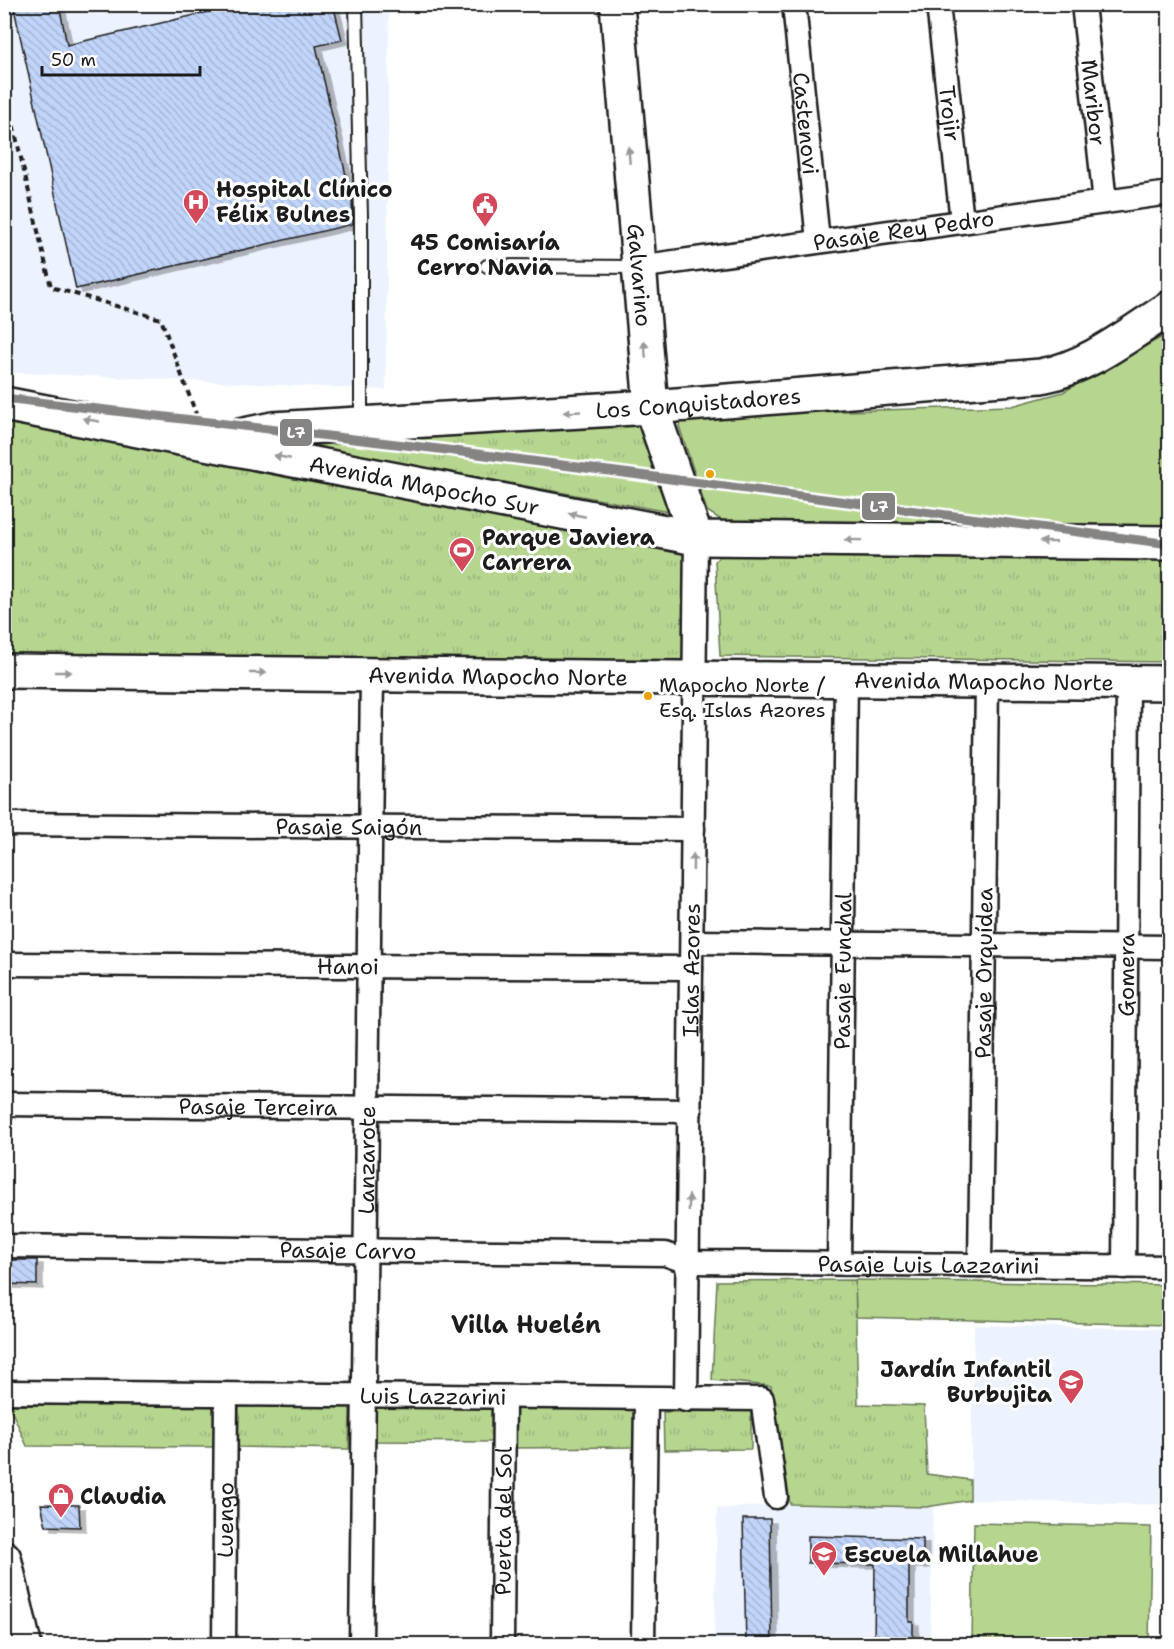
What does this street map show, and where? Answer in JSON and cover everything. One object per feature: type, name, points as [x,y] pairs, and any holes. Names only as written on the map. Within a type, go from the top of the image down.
[{"type":"main road","name":"Galvarino","points":[[617,4],[651,407],[696,538]]},
{"type":"main road","name":"Los Conquistadores","points":[[207,443],[273,429],[651,407],[1048,375],[1069,369],[1100,353],[1170,308]]},
{"type":"main road","name":"Avenida Mapocho Sur","points":[[4,404],[696,538],[1170,543]]},
{"type":"main road","name":"Avenida Mapocho Norte","points":[[4,671],[1170,683]]},
{"type":"main road","points":[[5,1564],[24,1644]]},
{"type":"street","name":"Castenovi","points":[[794,4],[818,241]]},
{"type":"street","name":"Trojir","points":[[938,4],[962,221]]},
{"type":"street","name":"Maribor","points":[[1083,4],[1105,202]]},
{"type":"street","name":"Pasaje Rey Pedro","points":[[638,267],[1170,193]]},
{"type":"street","name":"Islas Azores","points":[[686,1400],[696,538]]},
{"type":"street","name":"Lanzarote","points":[[361,1644],[372,675]]},
{"type":"street","name":"Pasaje Funchal","points":[[839,1263],[846,679]]},
{"type":"street","name":"Pasaje Orquídea","points":[[980,1265],[987,681]]},
{"type":"street","name":"Gomera","points":[[1124,1266],[1128,682]]},
{"type":"street","name":"Pasaje Saigón","points":[[4,825],[370,825],[693,829]]},
{"type":"street","points":[[692,942],[1170,947]]},
{"type":"street","name":"Hanoi","points":[[4,964],[691,968]]},
{"type":"street","name":"Pasaje Terceira","points":[[4,1104],[690,1111]]},
{"type":"street","name":"Pasaje Carvo","points":[[4,1246],[665,1254],[688,1262]]},
{"type":"street","name":"Pasaje Luis Lazzarini","points":[[688,1262],[1170,1267]]},
{"type":"street","name":"Luis Lazzarini","points":[[4,1392],[762,1399],[776,1497]]},
{"type":"street","name":"Luengo","points":[[224,1644],[226,1395]]},
{"type":"street","name":"Puerta del Sol","points":[[502,1644],[504,1398]]},
{"type":"street","points":[[643,1644],[646,1399]]},
{"type":"lane","points":[[356,4],[361,217],[361,423]]},
{"type":"lane","points":[[487,266],[638,267]]},
{"type":"path","points":[[4,58],[14,56]]},
{"type":"path","points":[[4,85],[51,287],[161,319],[207,443]]},
{"type":"shaded area","name":"Hospital Clínico Félix Bulnes","points":[[5,5],[389,5],[386,390],[5,372]]},
{"type":"shaded area","name":"Jardín Infantil Burbujita","points":[[974,1325],[1169,1329],[1169,1505],[970,1500]]},
{"type":"shaded area","name":"Escuela Millahue","points":[[790,1504],[933,1506],[930,1644],[714,1644],[717,1509]]},
{"type":"green space","points":[[1169,333],[1169,527],[726,523],[707,511],[679,426],[685,416],[1012,406],[1063,392]]},
{"type":"green space","points":[[638,415],[669,512],[279,441]]},
{"type":"green space","name":"Parque Javiera Carrera","points":[[4,417],[686,552],[685,658],[678,664],[5,662]]},
{"type":"green space","points":[[730,547],[1169,555],[1169,662],[720,656],[715,561]]},
{"type":"green space","points":[[855,1280],[1169,1285],[1169,1325],[856,1317]]},
{"type":"green space","points":[[855,1280],[858,1404],[924,1406],[927,1474],[970,1480],[970,1500],[926,1507],[790,1504],[771,1386],[712,1380],[717,1281]]},
{"type":"green space","points":[[9,1405],[215,1406],[215,1447],[27,1446]]},
{"type":"green space","points":[[239,1405],[350,1407],[349,1449],[238,1447]]},
{"type":"green space","points":[[373,1405],[495,1406],[494,1442],[372,1441]]},
{"type":"green space","points":[[512,1408],[637,1409],[636,1447],[512,1448]]},
{"type":"green space","points":[[751,1411],[751,1449],[664,1450],[663,1412]]},
{"type":"green space","points":[[974,1523],[1151,1527],[1149,1644],[972,1644]]},
{"type":"building","points":[[13,4],[59,4],[67,45],[242,4],[333,4],[342,40],[316,46],[352,201],[353,224],[76,289]]},
{"type":"building","points":[[4,1260],[37,1260],[37,1285],[4,1284]]},
{"type":"building","points":[[41,1504],[79,1505],[80,1527],[46,1526]]},
{"type":"building","points":[[743,1519],[770,1519],[772,1644],[746,1644]]},
{"type":"building","points":[[808,1536],[923,1539],[923,1564],[909,1564],[909,1622],[913,1622],[913,1644],[874,1644],[875,1564],[808,1563]]},
{"type":"transit line","name":"L7","points":[[4,398],[439,449],[1170,544]]},
{"type":"place","name":"Hospital Clínico Félix Bulnes","points":[[196,225]]},
{"type":"place","name":"45 Comisaría Cerro Navia","points":[[485,228]]},
{"type":"place","name":"Parque Javiera Carrera","points":[[462,573]]},
{"type":"place","name":"Mapocho Norte / Esq. Islas Azores","points":[[648,696]]},
{"type":"place","name":"Jardín Infantil Burbujita","points":[[1071,1405]]},
{"type":"place","name":"Claudia","points":[[61,1519]]},
{"type":"place","name":"Escuela Millahue","points":[[824,1577]]},
{"type":"district","name":"Villa Huelén","points":[[526,1325]]}]
